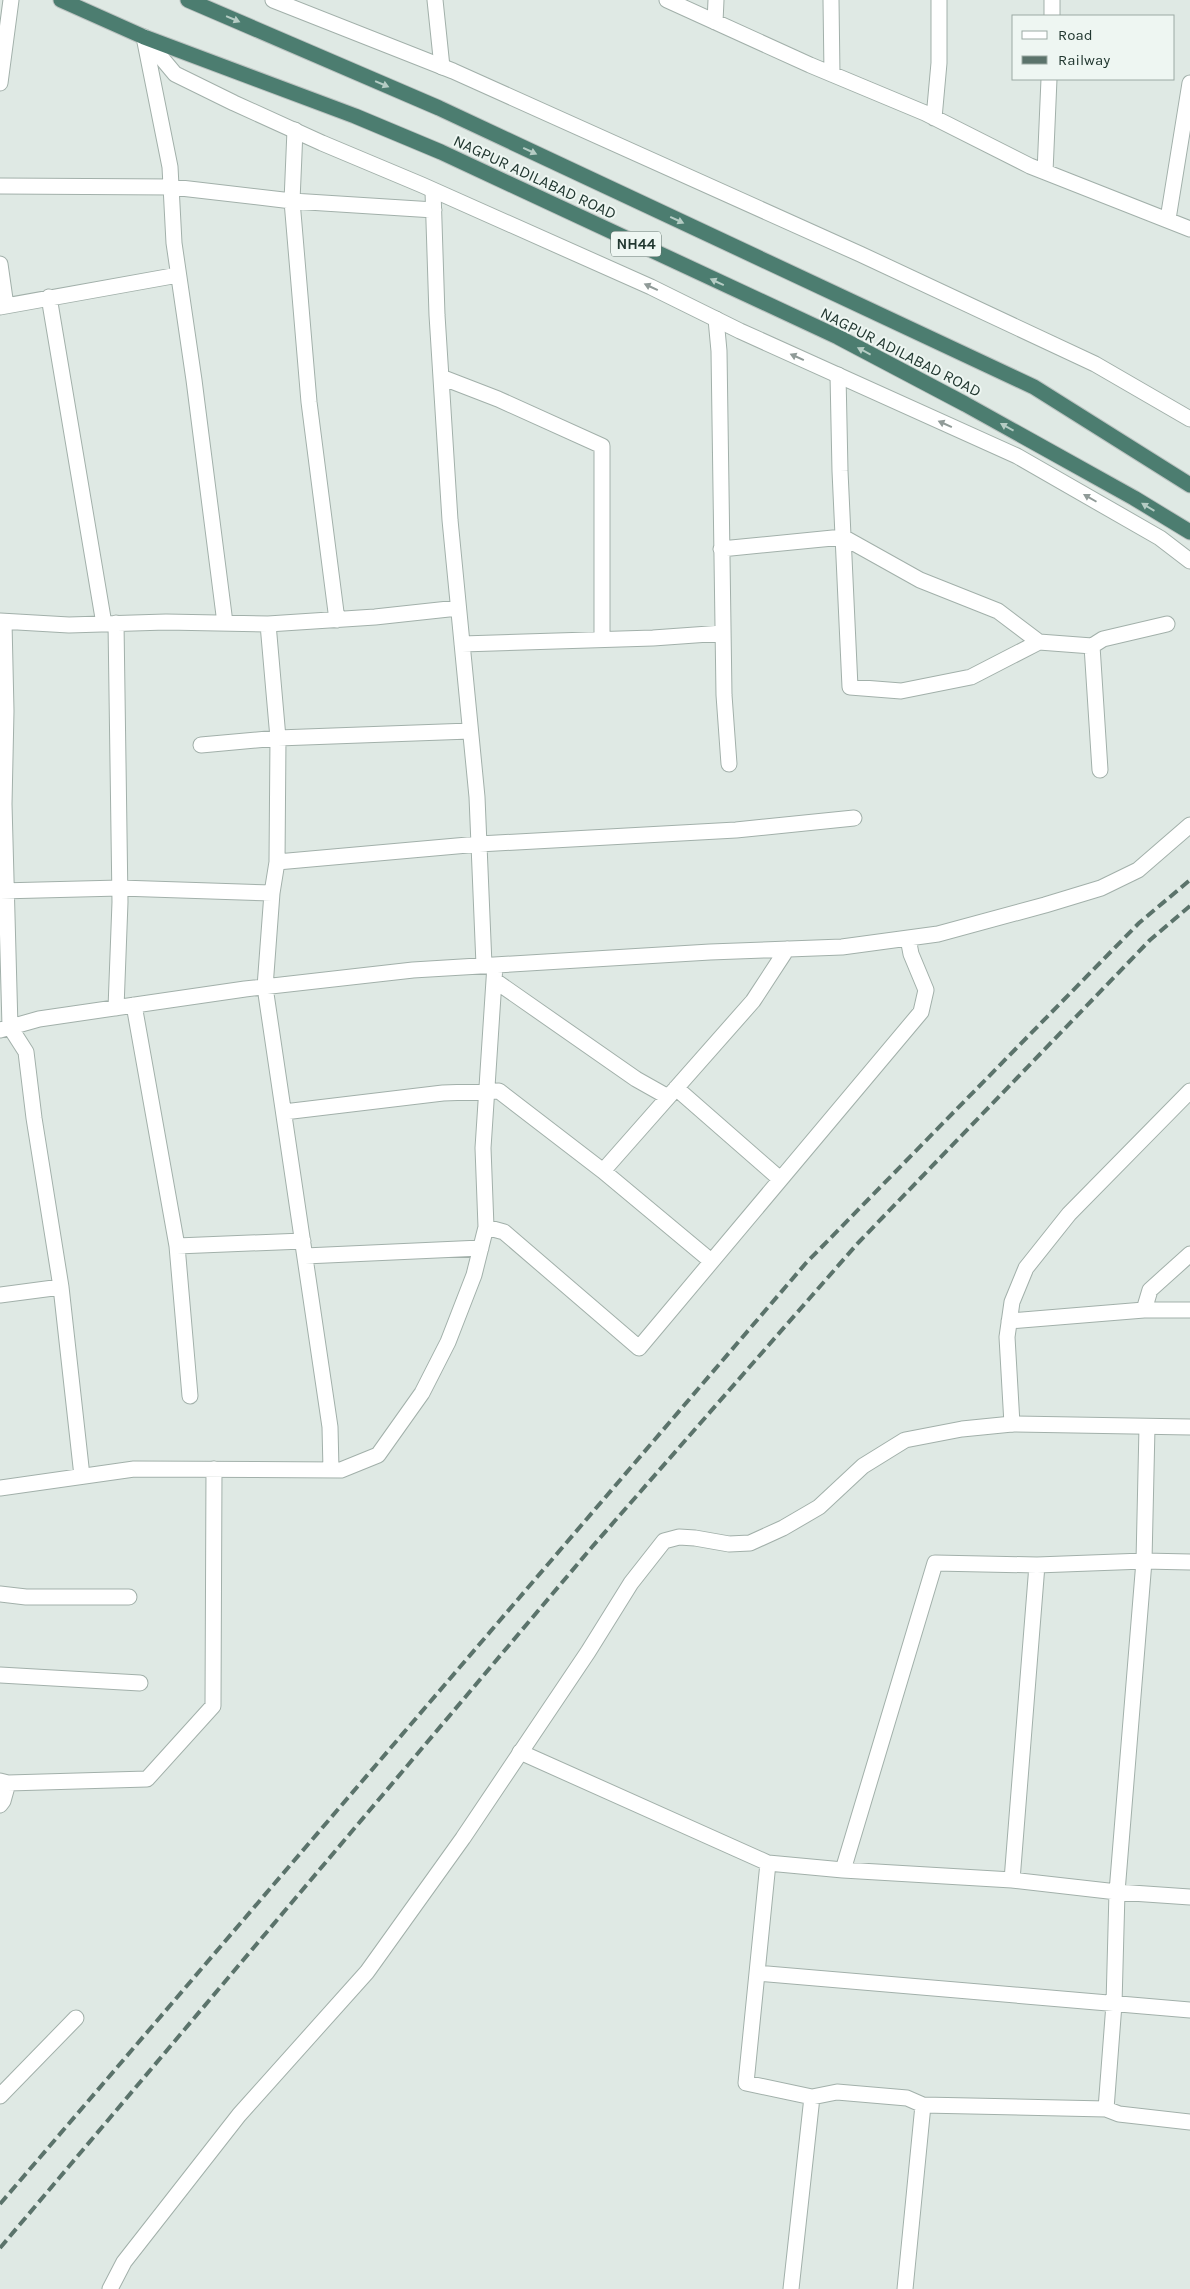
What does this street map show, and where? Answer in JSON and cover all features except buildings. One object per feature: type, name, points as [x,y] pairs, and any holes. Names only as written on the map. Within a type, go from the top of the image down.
[{"type":"highway","name":"NAGPUR ADILABAD ROAD","points":[[61,0],[144,37],[355,116],[441,152],[838,337],[974,408],[1134,498],[1190,532]]},
{"type":"highway","name":"NAGPUR ADILABAD ROAD","points":[[188,0],[439,108],[1034,387],[1190,485]]},
{"type":"street","points":[[0,83],[10,0]]},
{"type":"street","points":[[273,0],[442,67],[851,250],[1086,360],[1190,419]]},
{"type":"street","points":[[434,0],[442,67]]},
{"type":"street","points":[[667,0],[934,118],[1045,172],[1190,229]]},
{"type":"street","points":[[716,0],[716,22]]},
{"type":"street","points":[[830,0],[832,74]]},
{"type":"street","points":[[934,118],[939,63],[939,0]]},
{"type":"street","points":[[1052,0],[1052,15]]},
{"type":"street","points":[[144,37],[175,74],[295,130],[651,287],[838,376],[1018,456],[1160,538],[1190,561]]},
{"type":"street","points":[[144,37],[170,168],[174,243],[194,380],[225,623]]},
{"type":"street","points":[[1045,172],[1049,80]]},
{"type":"street","points":[[1168,219],[1190,83]]},
{"type":"street","points":[[295,130],[292,201],[309,402],[337,620]]},
{"type":"street","points":[[0,186],[172,187],[292,201],[434,210]]},
{"type":"street","points":[[0,1488],[134,1469],[341,1470],[378,1455],[422,1393],[448,1342],[474,1275],[486,1227],[483,1148],[494,980],[490,965],[450,520],[441,377],[433,191]]},
{"type":"street","points":[[0,264],[3,306],[178,275]]},
{"type":"street","points":[[49,297],[110,624],[120,888],[116,1008]]},
{"type":"street","points":[[716,319],[719,360],[723,633],[729,764]]},
{"type":"street","points":[[838,376],[850,687],[901,691],[972,677],[1039,642],[1092,646],[1103,639],[1167,624]]},
{"type":"street","points":[[441,377],[498,399],[602,446],[602,638]]},
{"type":"street","points":[[721,549],[843,537],[920,580],[998,610],[1039,642]]},
{"type":"street","points":[[82,1476],[61,1287],[34,1118],[26,1052],[5,1028],[3,891],[6,711],[2,622],[69,625],[268,624],[337,620],[458,608]]},
{"type":"street","points":[[268,624],[278,738],[277,862],[272,893],[265,987],[330,1427],[331,1470]]},
{"type":"street","points":[[462,644],[602,638],[653,638],[723,633]]},
{"type":"street","points":[[1092,646],[1100,770]]},
{"type":"street","points":[[201,745],[278,738],[470,731]]},
{"type":"street","points":[[277,862],[479,844],[736,830],[854,818]]},
{"type":"street","points":[[5,1028],[39,1019],[134,1005],[265,987],[413,970],[842,947],[938,934],[1045,906],[1101,888],[1138,870],[1190,825]]},
{"type":"street","points":[[3,891],[120,888],[272,893]]},
{"type":"street","points":[[486,1227],[504,1232],[639,1348],[921,1012],[926,990],[911,954],[908,938]]},
{"type":"street","points":[[603,1171],[753,1001],[787,949]]},
{"type":"street","points":[[494,980],[636,1079],[672,1092],[780,1179]]},
{"type":"street","points":[[134,1005],[176,1246],[190,1396]]},
{"type":"street","points":[[1012,1424],[1006,1337],[1012,1302],[1026,1268],[1062,1222],[1190,1091]]},
{"type":"street","points":[[284,1112],[443,1093],[499,1092],[603,1171],[711,1261]]},
{"type":"street","points":[[176,1246],[481,1248]]},
{"type":"street","points":[[1144,1310],[1150,1290],[1190,1254]]},
{"type":"street","points":[[0,1295],[61,1287]]},
{"type":"street","points":[[1009,1321],[1144,1310],[1190,1310]]},
{"type":"street","points":[[110,2289],[124,2262],[239,2115],[367,1972],[588,1652],[631,1583],[664,1541],[679,1537],[729,1544],[750,1543],[783,1528],[819,1507],[863,1466],[904,1440],[962,1429],[1012,1424],[1190,1427]]},
{"type":"street","points":[[1106,2109],[1114,2004],[1117,1892],[1144,1561],[1147,1427]]},
{"type":"street","points":[[0,1805],[4,1801],[4,1782],[147,1780],[213,1706],[214,1469]]},
{"type":"street","points":[[843,1870],[936,1563],[1037,1565],[1144,1561],[1190,1562]]},
{"type":"street","points":[[1012,1880],[1037,1565]]},
{"type":"street","points":[[0,1594],[26,1597],[129,1597]]},
{"type":"street","points":[[0,1675],[140,1683]]},
{"type":"street","points":[[520,1752],[768,1863],[843,1870],[1012,1880],[1117,1892],[1190,1897]]},
{"type":"street","points":[[768,1863],[746,2082],[812,2097],[837,2092],[907,2098],[923,2105],[1106,2109],[1119,2114],[1190,2122]]},
{"type":"street","points":[[757,1973],[1190,2010]]},
{"type":"street","points":[[0,2096],[76,2018]]},
{"type":"street","points":[[790,2289],[812,2097]]},
{"type":"street","points":[[905,2289],[923,2105]]},
{"type":"railway","points":[[0,2204],[806,1263],[1139,923],[1190,880]]},
{"type":"railway","points":[[0,2248],[592,1547],[858,1243],[1150,940],[1190,906]]}]
